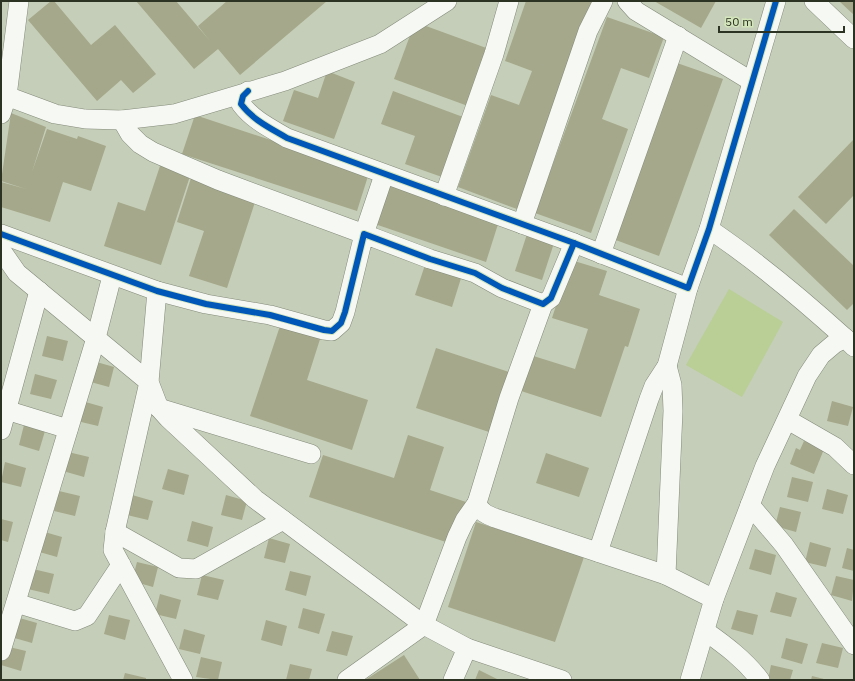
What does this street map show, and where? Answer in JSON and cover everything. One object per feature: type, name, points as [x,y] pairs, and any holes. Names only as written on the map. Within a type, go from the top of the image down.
[{"type":"street","points":[[1,114],[19,1]]},
{"type":"street","points":[[4,95],[55,114],[70,117],[122,120],[174,114],[285,81],[380,44],[447,1]]},
{"type":"street","points":[[444,196],[494,54],[510,1]]},
{"type":"street","points":[[522,224],[588,32],[603,1]]},
{"type":"street","points":[[627,1],[636,11],[751,81]]},
{"type":"street","points":[[598,552],[649,399],[654,386],[667,366],[688,288],[709,229],[751,81],[776,1]]},
{"type":"street","points":[[814,1],[854,39]]},
{"type":"street","points":[[601,254],[678,36]]},
{"type":"street","points":[[248,91],[243,96],[241,104],[253,118],[287,138],[384,175],[574,243],[688,288]]},
{"type":"street","points":[[122,120],[130,134],[140,144],[153,152],[218,180],[430,259],[475,272],[502,288],[543,304]]},
{"type":"street","points":[[1,234],[112,276],[157,291],[206,304],[270,315],[332,331],[341,323],[345,312],[364,234],[384,175]]},
{"type":"street","points":[[709,229],[748,255],[793,290],[850,343]]},
{"type":"street","points":[[348,680],[424,624],[457,537],[465,520],[477,503],[509,398],[543,304],[551,298],[574,243]]},
{"type":"street","points":[[1,250],[17,274],[149,382],[159,408],[168,418],[255,499],[424,624],[467,648],[562,680]]},
{"type":"street","points":[[1,651],[96,338],[112,276]]},
{"type":"street","points":[[1,430],[38,291]]},
{"type":"street","points":[[157,291],[149,382],[115,532],[113,550],[183,680]]},
{"type":"street","points":[[690,680],[714,599],[765,466],[788,420],[807,376],[821,355],[834,344],[850,343]]},
{"type":"street","points":[[666,574],[673,411],[672,384],[667,366]]},
{"type":"street","points":[[159,408],[311,454]]},
{"type":"street","points":[[6,410],[68,429]]},
{"type":"street","points":[[788,420],[835,447],[854,465]]},
{"type":"street","points":[[477,503],[485,514],[666,574],[714,599]]},
{"type":"street","points":[[750,505],[784,545],[854,645]]},
{"type":"street","points":[[115,532],[179,568],[196,569],[283,520]]},
{"type":"street","points":[[16,602],[75,621],[87,616],[121,565]]},
{"type":"street","points":[[705,630],[728,647],[753,671],[760,680]]},
{"type":"street","points":[[453,680],[467,648]]},
{"type":"green space","points":[[729,289],[783,322],[742,397],[686,365]]},
{"type":"building","points":[[51,1],[54,1],[91,45],[115,25],[156,74],[133,93],[121,80],[97,101],[28,20]]},
{"type":"building","points":[[136,1],[176,1],[210,41],[198,26],[227,1],[327,1],[240,75],[218,49],[194,69]]},
{"type":"building","points":[[526,1],[592,1],[517,209],[458,187],[491,95],[519,105],[532,71],[505,61]]},
{"type":"building","points":[[654,1],[716,1],[701,28]]},
{"type":"building","points":[[839,1],[854,1],[854,15]]},
{"type":"building","points":[[607,17],[664,37],[649,78],[621,68],[602,119],[628,129],[591,233],[535,213]]},
{"type":"building","points":[[415,22],[489,49],[468,106],[394,79]]},
{"type":"building","points":[[677,63],[723,79],[659,256],[613,239]]},
{"type":"building","points":[[327,71],[355,82],[334,139],[283,121],[294,90],[318,98]]},
{"type":"building","points":[[393,91],[463,117],[442,177],[405,164],[415,136],[381,124]]},
{"type":"building","points":[[11,113],[46,127],[32,172],[47,129],[77,139],[78,136],[106,146],[91,191],[63,182],[50,222],[1,207],[1,182],[26,189],[1,181]]},
{"type":"building","points":[[195,115],[331,160],[368,176],[357,211],[182,154]]},
{"type":"building","points":[[854,139],[854,195],[826,224],[798,197]]},
{"type":"building","points":[[162,160],[192,170],[161,265],[104,246],[118,202],[145,211]]},
{"type":"building","points":[[191,178],[256,199],[227,288],[189,276],[204,231],[177,222]]},
{"type":"building","points":[[386,179],[499,221],[486,262],[372,223]]},
{"type":"building","points":[[794,209],[854,266],[854,303],[847,310],[769,235]]},
{"type":"building","points":[[528,231],[555,240],[542,280],[515,271]]},
{"type":"building","points":[[571,260],[607,271],[599,295],[640,309],[628,347],[625,346],[601,417],[515,389],[527,354],[575,369],[588,329],[552,318]]},
{"type":"building","points":[[426,262],[462,275],[452,307],[415,295]]},
{"type":"building","points":[[281,323],[321,336],[307,380],[368,400],[352,450],[250,416]]},
{"type":"building","points":[[47,336],[68,341],[63,361],[42,356]]},
{"type":"building","points":[[436,348],[509,372],[489,432],[416,408]]},
{"type":"building","points":[[93,361],[114,367],[109,387],[87,381]]},
{"type":"building","points":[[35,374],[57,380],[51,399],[30,394]]},
{"type":"building","points":[[82,401],[103,407],[98,426],[77,421]]},
{"type":"building","points":[[832,401],[853,407],[848,426],[827,421]]},
{"type":"building","points":[[24,425],[45,431],[39,451],[19,445]]},
{"type":"building","points":[[408,435],[444,447],[430,490],[466,502],[452,544],[309,497],[323,455],[394,478]]},
{"type":"building","points":[[804,441],[824,449],[814,474],[790,464],[796,448],[800,450]]},
{"type":"building","points":[[68,452],[89,457],[84,477],[63,471]]},
{"type":"building","points":[[546,453],[589,468],[579,497],[536,483]]},
{"type":"building","points":[[5,462],[26,468],[21,487],[1,482]]},
{"type":"building","points":[[168,469],[189,475],[184,495],[162,489]]},
{"type":"building","points":[[792,477],[813,482],[808,502],[787,497]]},
{"type":"building","points":[[827,489],[848,495],[843,514],[822,509]]},
{"type":"building","points":[[59,491],[80,496],[75,516],[54,511]]},
{"type":"building","points":[[132,495],[153,501],[148,520],[127,515]]},
{"type":"building","points":[[226,495],[247,501],[242,520],[221,515]]},
{"type":"building","points":[[780,507],[801,512],[796,532],[775,526]]},
{"type":"building","points":[[1,519],[13,522],[8,542],[1,540]]},
{"type":"building","points":[[192,521],[213,527],[208,547],[187,541]]},
{"type":"building","points":[[476,522],[584,557],[555,642],[448,607]]},
{"type":"building","points":[[41,531],[62,537],[57,557],[36,551]]},
{"type":"building","points":[[269,538],[290,544],[285,563],[264,558]]},
{"type":"building","points":[[810,542],[831,548],[826,567],[805,562]]},
{"type":"building","points":[[847,548],[854,550],[854,571],[842,568]]},
{"type":"building","points":[[755,549],[776,555],[771,575],[749,569]]},
{"type":"building","points":[[137,562],[158,567],[153,587],[132,581]]},
{"type":"building","points":[[33,569],[54,574],[49,594],[28,589]]},
{"type":"building","points":[[290,571],[311,576],[306,596],[285,590]]},
{"type":"building","points":[[202,575],[224,580],[218,600],[197,595]]},
{"type":"building","points":[[836,576],[854,580],[852,601],[831,595]]},
{"type":"building","points":[[776,592],[797,598],[791,617],[770,612]]},
{"type":"building","points":[[160,594],[181,600],[176,619],[155,614]]},
{"type":"building","points":[[303,608],[325,614],[319,634],[298,628]]},
{"type":"building","points":[[737,610],[758,615],[753,635],[731,629]]},
{"type":"building","points":[[109,615],[130,620],[125,640],[104,634]]},
{"type":"building","points":[[16,617],[37,623],[32,643],[11,637]]},
{"type":"building","points":[[266,620],[287,626],[282,646],[261,640]]},
{"type":"building","points":[[184,629],[205,635],[200,654],[179,649]]},
{"type":"building","points":[[332,631],[353,636],[347,656],[326,651]]},
{"type":"building","points":[[786,638],[808,644],[802,664],[781,658]]},
{"type":"building","points":[[822,643],[843,648],[838,668],[816,663]]},
{"type":"building","points":[[5,646],[26,651],[21,671],[1,665]]},
{"type":"building","points":[[404,655],[420,680],[365,680],[373,675]]},
{"type":"building","points":[[201,657],[222,662],[218,680],[196,677]]},
{"type":"building","points":[[290,664],[312,669],[309,680],[286,680]]},
{"type":"building","points":[[771,665],[793,670],[790,680],[768,680]]},
{"type":"building","points":[[479,670],[499,680],[475,680]]},
{"type":"building","points":[[125,673],[146,678],[146,680],[123,680]]},
{"type":"building","points":[[812,676],[824,679],[824,680],[811,680]]},
{"type":"cycle path","points":[[248,91],[243,96],[241,104],[256,119],[287,138],[574,243],[688,288],[709,229],[776,1]]},
{"type":"cycle path","points":[[1,234],[157,291],[206,304],[270,315],[332,331],[341,323],[345,312],[364,234],[430,259],[475,273],[502,288],[543,304],[551,298],[574,243]]}]
